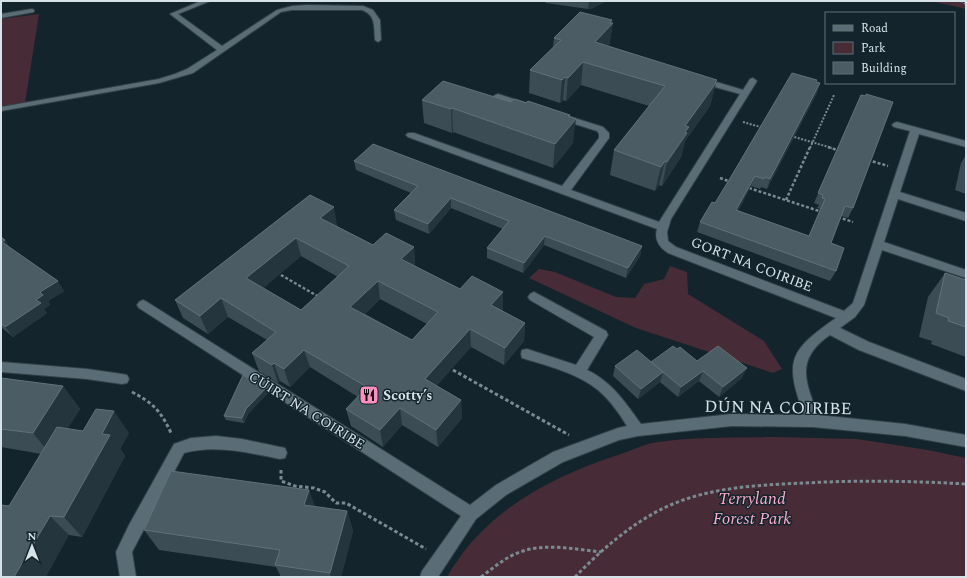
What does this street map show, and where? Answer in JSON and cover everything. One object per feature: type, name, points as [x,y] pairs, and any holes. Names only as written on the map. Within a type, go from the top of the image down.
[{"type":"street","points":[[689,77],[745,93]]},
{"type":"street","points":[[411,135],[662,227],[753,81]]},
{"type":"street","points":[[498,97],[540,110]]},
{"type":"street","points":[[554,114],[600,129],[604,133],[604,138],[564,191]]},
{"type":"street","points":[[897,125],[966,144]]},
{"type":"street","points":[[812,422],[803,392],[799,368],[805,349],[819,336],[846,317],[858,305],[915,130]]},
{"type":"street","points":[[894,194],[966,217]]},
{"type":"street","name":"GORT NA COIRIBE","points":[[662,227],[662,242],[665,246],[672,250],[846,317]]},
{"type":"street","points":[[878,244],[966,274]]},
{"type":"street","points":[[534,297],[602,335],[578,372]]},
{"type":"street","name":"CÚIRT NA COIRIBE","points":[[143,305],[471,514]]},
{"type":"street","points":[[830,329],[864,346],[966,385]]},
{"type":"street","points":[[527,354],[578,372],[594,380],[612,394],[638,430]]},
{"type":"street","points":[[1,367],[87,374],[122,379]]},
{"type":"street","name":"DÚN NA COIRIBE","points":[[428,577],[440,557],[471,514],[501,490],[558,457],[618,434],[638,430],[732,420],[812,422],[905,430],[966,441]]},
{"type":"street","points":[[128,577],[124,552],[134,530],[179,448],[192,443],[214,442],[280,453]]},
{"type":"lane","points":[[207,1],[173,14],[222,50]]},
{"type":"lane","points":[[1,109],[152,83],[178,76],[201,65],[280,11],[292,8],[363,8],[371,11],[377,20],[378,40]]},
{"type":"lane","points":[[1,16],[32,11]]},
{"type":"path","points":[[961,1],[966,4]]},
{"type":"path","points":[[786,200],[834,95]]},
{"type":"path","points":[[730,117],[766,129]]},
{"type":"path","points":[[789,136],[847,153]]},
{"type":"path","points":[[868,160],[902,170]]},
{"type":"path","points":[[720,178],[734,183]]},
{"type":"path","points":[[742,185],[823,212]]},
{"type":"path","points":[[838,217],[853,222]]},
{"type":"path","points":[[281,275],[324,299]]},
{"type":"path","points":[[453,370],[589,446]]},
{"type":"path","points":[[122,379],[130,391],[154,404],[161,412],[179,448]]},
{"type":"path","points":[[280,453],[281,481],[295,486],[314,488],[325,492],[336,503],[346,503],[440,557]]},
{"type":"path","points":[[575,577],[584,566],[623,534],[665,507],[703,494],[738,488],[831,481],[879,480],[966,484]]},
{"type":"path","points":[[481,577],[505,560],[526,550],[564,548],[602,552]]},
{"type":"green space","points":[[931,1],[966,1],[966,9]]},
{"type":"green space","points":[[39,14],[25,103],[1,107],[1,19]]},
{"type":"green space","points":[[670,266],[687,272],[688,294],[764,341],[782,369],[773,373],[636,328],[529,278],[539,269],[555,272],[616,297],[635,298],[644,284],[664,279]]},
{"type":"green space","name":"Terryland Forest Park","points":[[773,437],[857,439],[928,450],[966,458],[966,577],[447,577],[462,554],[479,534],[498,516],[542,487],[566,475],[652,443],[697,438]]},
{"type":"building","points":[[580,12],[612,20],[610,23],[613,23],[595,42],[717,80],[685,126],[689,127],[685,132],[687,133],[667,162],[665,161],[661,167],[614,150],[665,86],[583,62],[568,78],[565,77],[562,80],[530,70],[561,40],[554,38]]},
{"type":"building","points":[[792,73],[817,80],[816,82],[820,83],[770,179],[755,176],[736,210],[809,236],[825,199],[822,198],[823,195],[818,193],[861,95],[866,96],[866,94],[893,102],[853,208],[845,206],[831,243],[844,248],[836,271],[700,222],[712,202],[715,203]]},
{"type":"building","points":[[443,81],[511,102],[514,99],[526,103],[528,101],[570,115],[568,116],[576,119],[555,144],[452,108],[451,109],[422,100]]},
{"type":"building","points":[[373,144],[642,246],[628,268],[545,236],[524,263],[487,248],[509,221],[451,198],[428,224],[394,210],[418,186],[354,161]]},
{"type":"building","points":[[310,195],[334,207],[320,218],[373,245],[386,233],[414,247],[401,259],[460,289],[472,276],[503,292],[491,305],[525,323],[505,348],[470,329],[425,379],[461,400],[436,430],[400,408],[380,430],[346,409],[367,387],[304,350],[284,369],[274,363],[272,365],[252,353],[276,332],[221,298],[200,316],[175,300]],"holes":[[[296,238],[349,266],[301,310],[246,278]],[[378,281],[438,312],[412,340],[350,307]]]},
{"type":"building","points":[[1,237],[5,240],[2,242],[58,281],[40,292],[43,295],[36,300],[41,303],[5,327],[1,323]]},
{"type":"building","points":[[945,273],[966,280],[966,327],[948,321],[949,318],[936,313]]},
{"type":"building","points":[[673,346],[677,349],[680,347],[697,361],[718,346],[747,368],[723,387],[703,371],[681,387],[651,362]]},
{"type":"building","points":[[637,350],[663,372],[641,389],[615,366]]},
{"type":"building","points":[[243,375],[266,388],[246,409],[242,418],[224,416]]},
{"type":"building","points":[[1,378],[63,386],[33,433],[1,429]]},
{"type":"building","points":[[96,409],[114,411],[102,434],[110,435],[64,517],[50,516],[14,577],[1,577],[1,505],[9,506],[57,427],[83,431]]},
{"type":"building","points":[[171,471],[309,490],[304,505],[347,511],[330,573],[275,565],[280,550],[144,530]]},
{"type":"place","name":"Scotty’s","points":[[369,395]]}]
